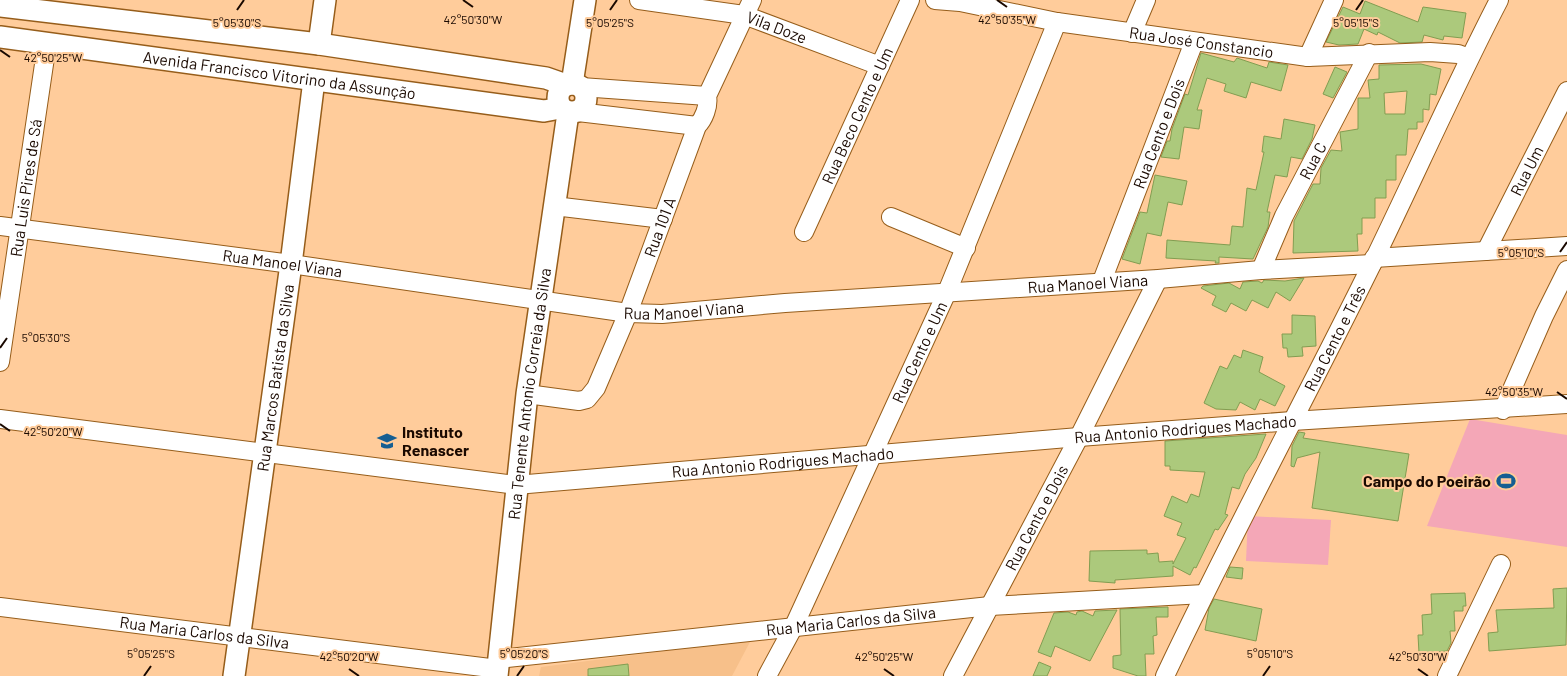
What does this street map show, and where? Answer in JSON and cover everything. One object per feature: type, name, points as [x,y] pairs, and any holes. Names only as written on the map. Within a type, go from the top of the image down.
[{"type":"main road","points":[[319,44],[326,0]]},
{"type":"main road","name":"Rua Tenente Antonio Correia da Silva","points":[[498,668],[527,394],[569,111],[558,94],[573,85],[585,0]]},
{"type":"main road","name":"Avenida Francisco Vitorino da Assunção","points":[[0,6],[52,6],[546,78],[573,85]]},
{"type":"main road","name":"Avenida Francisco Vitorino da Assunção","points":[[0,37],[544,111],[569,111]]},
{"type":"main road","points":[[319,44],[332,53],[335,64],[330,75],[314,79],[301,68],[300,59],[303,51],[319,44]]},
{"type":"main road","name":"Rua Marcos Batista da Silva","points":[[234,676],[291,264],[314,79]]},
{"type":"street","name":"Vila Doze","points":[[639,0],[748,8],[880,66]]},
{"type":"street","name":"Rua Beco Cento e Um","points":[[804,232],[910,0]]},
{"type":"street","name":"Rua José Constancio","points":[[935,0],[960,1],[1058,22],[1308,57],[1430,52],[1458,54],[1469,58]]},
{"type":"street","points":[[1132,33],[1146,0]]},
{"type":"street","points":[[1308,57],[1334,0]]},
{"type":"street","name":"Rua Cento e Três","points":[[1165,676],[1204,594],[1373,261],[1469,58],[1499,0]]},
{"type":"street","name":"Rua 101 A","points":[[527,394],[579,400],[592,396],[628,313],[697,126],[706,110],[707,96],[748,8]]},
{"type":"street","name":"Rua Cento e Um","points":[[767,676],[794,626],[875,453],[947,292],[1058,22]]},
{"type":"street","name":"Rua Cento e Dois","points":[[1102,282],[1194,42]]},
{"type":"street","name":"Rua Luis Pires de Sá","points":[[0,362],[47,44]]},
{"type":"street","name":"Rua C","points":[[1261,270],[1284,216],[1369,53]]},
{"type":"street","points":[[573,85],[707,96]]},
{"type":"street","name":"Rua Um","points":[[1486,250],[1567,91]]},
{"type":"street","points":[[569,111],[697,126]]},
{"type":"street","points":[[554,206],[663,219]]},
{"type":"street","points":[[891,217],[966,248]]},
{"type":"street","name":"Rua Manoel Viana","points":[[0,226],[291,264],[628,313],[662,314],[947,292],[1158,279],[1486,250],[1567,246]]},
{"type":"street","points":[[1503,410],[1544,316],[1567,270]]},
{"type":"street","name":"Rua Cento e Dois","points":[[953,676],[1079,437],[1158,279]]},
{"type":"street","name":"Rua Antonio Rodrigues Machado","points":[[0,419],[264,451],[516,485],[1079,437],[1292,421],[1503,410],[1567,404]]},
{"type":"street","points":[[1447,676],[1501,564]]},
{"type":"street","name":"Rua Maria Carlos da Silva","points":[[0,607],[240,638],[498,668],[794,626],[990,606],[1204,594]]},
{"type":"shaded area","name":"Campo do Poeirão","points":[[1470,419],[1567,435],[1567,547],[1427,526]]},
{"type":"shaded area","points":[[1248,516],[1331,520],[1328,565],[1246,561]]},
{"type":"shaded area","points":[[751,640],[732,676],[539,676],[541,667]]},
{"type":"building","points":[[1365,1],[1418,22],[1423,7],[1466,13],[1462,38],[1444,36],[1443,40],[1424,35],[1422,42],[1400,43],[1378,32],[1377,35],[1364,29],[1358,44],[1339,45],[1326,42],[1343,7],[1360,14]]},
{"type":"building","points":[[1201,53],[1234,62],[1237,58],[1267,68],[1269,62],[1288,65],[1281,91],[1251,82],[1246,98],[1224,91],[1226,84],[1207,78],[1197,110],[1202,110],[1199,129],[1184,127],[1179,159],[1161,157],[1167,141],[1170,141],[1172,129],[1185,94],[1188,95]]},
{"type":"building","points":[[1421,64],[1441,69],[1436,95],[1430,94],[1429,110],[1423,109],[1423,122],[1417,122],[1417,129],[1408,129],[1406,155],[1396,155],[1396,180],[1386,180],[1386,198],[1375,198],[1375,218],[1362,218],[1362,234],[1357,234],[1358,251],[1293,253],[1294,221],[1313,184],[1320,184],[1321,168],[1331,150],[1342,151],[1340,132],[1358,129],[1358,98],[1370,98],[1368,80],[1379,79],[1379,65]],"holes":[[[1407,91],[1405,114],[1385,114],[1384,93]]]},
{"type":"building","points":[[1335,67],[1347,72],[1333,98],[1323,94]]},
{"type":"building","points":[[1284,119],[1315,125],[1312,139],[1302,159],[1291,157],[1287,177],[1275,175],[1267,212],[1270,212],[1268,227],[1253,259],[1219,257],[1219,263],[1215,263],[1216,261],[1166,258],[1167,240],[1230,245],[1232,226],[1243,227],[1247,188],[1256,190],[1264,152],[1262,152],[1264,136],[1281,139]]},
{"type":"building","points":[[1155,175],[1187,181],[1182,205],[1168,202],[1161,236],[1147,233],[1140,264],[1122,259],[1140,212],[1147,213]]},
{"type":"building","points":[[1304,278],[1290,301],[1276,292],[1268,308],[1252,300],[1246,311],[1231,303],[1226,312],[1212,305],[1216,296],[1201,288],[1203,286],[1229,283],[1240,289],[1243,282],[1258,281],[1262,283],[1264,280],[1285,281]]},
{"type":"building","points":[[1292,315],[1315,316],[1316,346],[1302,347],[1303,356],[1288,357],[1287,348],[1283,348],[1282,334],[1292,334]]},
{"type":"building","points":[[1243,350],[1263,357],[1259,372],[1285,386],[1275,406],[1260,399],[1255,410],[1240,402],[1236,410],[1216,409],[1204,403],[1220,366],[1227,369],[1234,355],[1241,358]]},
{"type":"building","points":[[1299,432],[1305,433],[1303,438],[1409,454],[1398,521],[1312,508],[1320,452],[1297,458],[1294,467],[1291,466],[1292,446]]},
{"type":"building","points":[[1266,434],[1256,458],[1245,474],[1239,489],[1232,487],[1225,514],[1228,515],[1218,530],[1215,529],[1196,568],[1194,567],[1190,575],[1173,566],[1173,576],[1115,580],[1115,583],[1089,581],[1090,551],[1147,550],[1147,554],[1158,553],[1159,562],[1173,561],[1173,564],[1186,538],[1177,535],[1182,523],[1164,516],[1172,496],[1187,503],[1191,494],[1199,497],[1205,472],[1170,470],[1170,466],[1165,466],[1165,441]]},
{"type":"building","points":[[1230,567],[1243,568],[1242,579],[1226,577]]},
{"type":"building","points":[[1567,588],[1566,645],[1489,651],[1488,633],[1498,632],[1496,610],[1554,608],[1553,589]]},
{"type":"building","points":[[1465,593],[1466,606],[1463,606],[1463,611],[1454,611],[1455,631],[1450,631],[1451,643],[1447,651],[1419,653],[1418,635],[1423,635],[1422,615],[1432,614],[1431,594]]},
{"type":"building","points":[[1214,599],[1262,609],[1256,641],[1205,630],[1209,608]]},
{"type":"building","points":[[1168,607],[1168,617],[1156,617],[1157,635],[1153,636],[1154,654],[1145,654],[1146,676],[1138,676],[1113,668],[1113,656],[1121,655],[1120,609]]},
{"type":"building","points":[[1117,610],[1090,661],[1055,646],[1051,657],[1038,652],[1054,613],[1068,612],[1076,615],[1077,612],[1082,611],[1093,616],[1095,611]]},
{"type":"building","points":[[1039,662],[1051,667],[1047,676],[1033,676]]},
{"type":"building","points":[[628,664],[629,676],[588,676],[588,669]]},
{"type":"place","name":"Instituto Renascer","points":[[387,441]]},
{"type":"place","name":"Campo do Poeirão","points":[[1506,481]]}]
